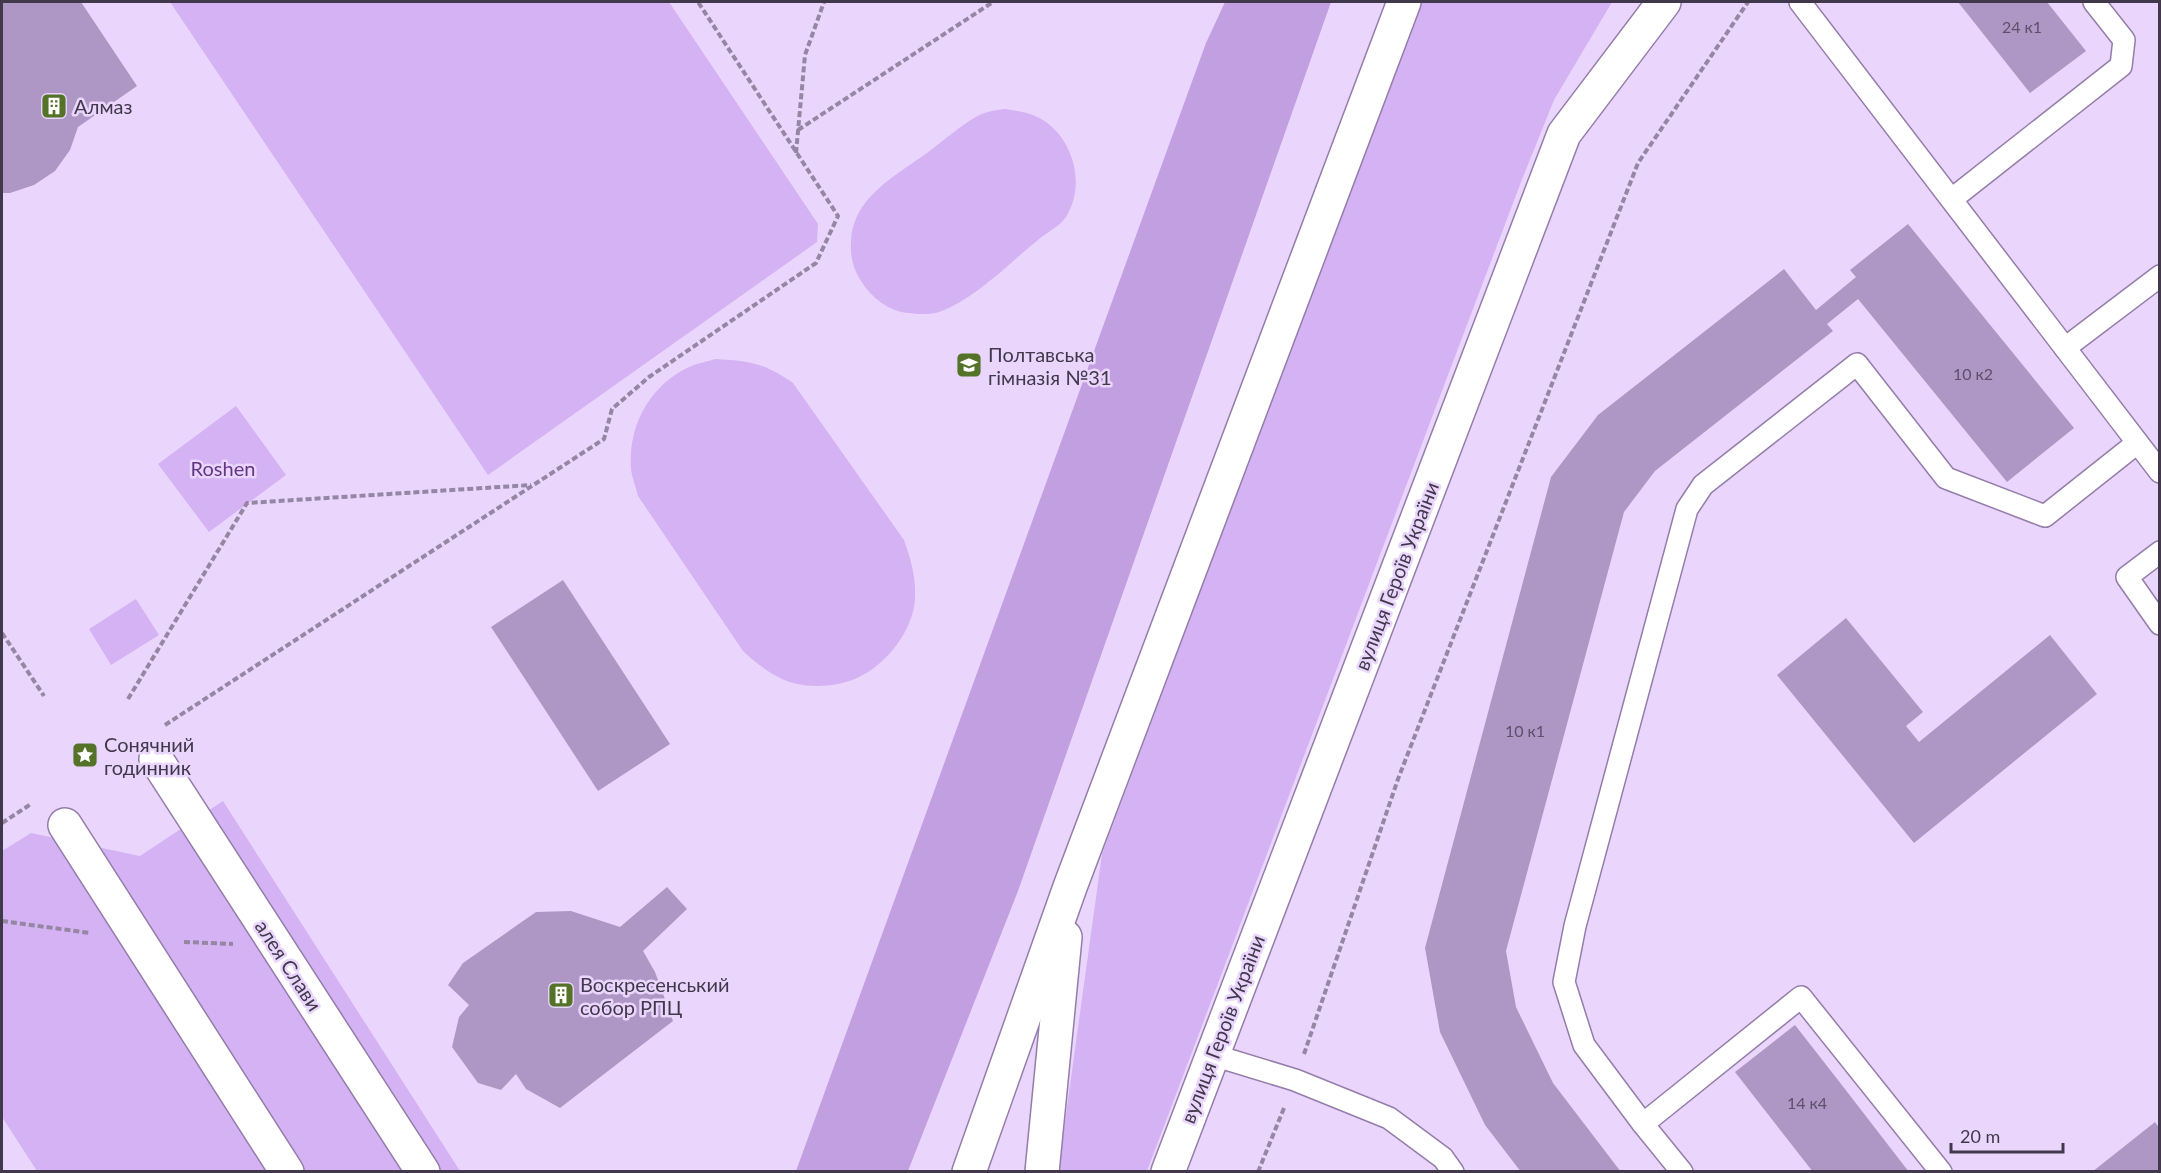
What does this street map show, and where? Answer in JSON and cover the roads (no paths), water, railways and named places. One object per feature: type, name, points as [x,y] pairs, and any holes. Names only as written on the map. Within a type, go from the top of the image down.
[{"type":"street","points":[[969,1172],[1070,887],[1404,2]]},
{"type":"street","name":"вулиця Героїв України","points":[[1168,1172],[1564,134],[1664,2]]},
{"type":"street","name":"алея Слави","points":[[158,743],[423,1172]]},
{"type":"street","points":[[65,825],[287,1172]]},
{"type":"street","points":[[1042,1172],[1070,887]]},
{"type":"lane","points":[[1800,2],[2160,472]]},
{"type":"lane","points":[[1952,200],[2121,66],[2124,40],[2094,2]]},
{"type":"lane","points":[[2065,348],[2160,276]]},
{"type":"lane","points":[[1683,1172],[1643,1124],[1584,1045],[1564,982],[1575,926],[1687,509],[1703,485],[1857,364],[1946,478],[2045,516],[2137,443]]},
{"type":"lane","points":[[2160,552],[2127,577],[2160,624]]},
{"type":"lane","points":[[1643,1124],[1801,997],[1941,1172]]},
{"type":"lane","points":[[1213,1056],[1295,1080],[1389,1118],[1443,1158],[1453,1172]]},
{"type":"place","name":"Алмаз","points":[[54,106]]},
{"type":"place","name":"Полтавська гімназія №31","points":[[969,365]]},
{"type":"place","name":"Сонячний годинник","points":[[85,755]]},
{"type":"place","name":"Воскресенський собор РПЦ","points":[[561,995]]},
{"type":"park label","name":"Roshen","points":[[223,468]]}]
